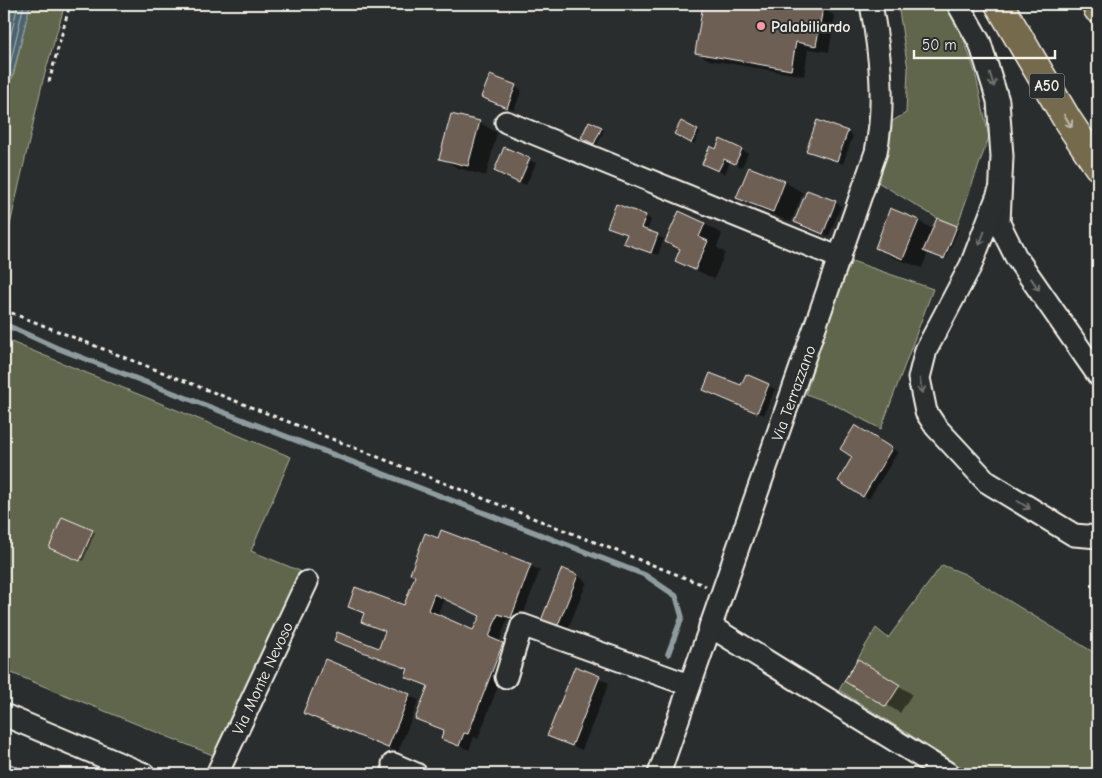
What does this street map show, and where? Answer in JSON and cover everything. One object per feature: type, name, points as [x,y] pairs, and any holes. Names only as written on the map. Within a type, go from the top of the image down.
[{"type":"highway","name":"A50","points":[[999,4],[1068,121],[1098,166]]},
{"type":"highway","points":[[1096,4],[1098,9]]},
{"type":"street","name":"Via Terrazzano","points":[[659,774],[721,592],[869,174],[881,127],[882,96],[879,60],[870,4]]},
{"type":"street","points":[[958,4],[980,43],[998,101],[1002,156],[999,222],[1016,257],[1098,376]]},
{"type":"street","points":[[506,122],[840,258]]},
{"type":"street","points":[[999,192],[971,265],[926,350],[919,378],[926,412],[936,427],[987,482],[1074,534],[1098,537]]},
{"type":"street","name":"Via Monte Nevoso","points":[[217,774],[307,582]]},
{"type":"street","points":[[506,677],[522,624],[689,685]]},
{"type":"street","points":[[710,626],[949,774]]},
{"type":"street","points":[[4,715],[144,774]]},
{"type":"street","points":[[394,764],[416,774]]},
{"type":"path","points":[[49,82],[70,4]]},
{"type":"path","points":[[6,256],[9,312]]},
{"type":"path","points":[[4,310],[721,592]]},
{"type":"green space","points":[[30,4],[65,4],[43,80],[4,251],[4,87],[13,77]]},
{"type":"green space","points":[[898,4],[952,4],[975,72],[989,137],[957,226],[937,218],[876,181],[889,123],[906,113],[908,69]]},
{"type":"green space","points":[[852,261],[933,289],[881,429],[833,404],[806,394],[830,305]]},
{"type":"green space","points":[[4,339],[291,457],[251,551],[300,571],[215,756],[4,670]]},
{"type":"green space","points":[[942,565],[965,574],[1098,655],[1098,774],[972,774],[839,690],[876,628],[888,638]]},
{"type":"water","points":[[4,4],[30,4],[12,78],[4,87]]},
{"type":"building","points":[[703,4],[800,4],[823,8],[816,46],[796,42],[791,70],[695,53]]},
{"type":"building","points":[[490,75],[516,85],[507,108],[481,97]]},
{"type":"building","points":[[451,114],[480,121],[468,166],[439,159]]},
{"type":"building","points":[[817,120],[848,131],[837,161],[806,151]]},
{"type":"building","points":[[589,121],[602,127],[594,144],[581,138]]},
{"type":"building","points":[[681,121],[698,130],[691,143],[674,134]]},
{"type":"building","points":[[720,139],[742,149],[735,164],[724,159],[718,171],[702,164],[710,146],[716,149]]},
{"type":"building","points":[[504,147],[530,158],[519,183],[494,171]]},
{"type":"building","points":[[749,167],[785,181],[773,212],[736,198]]},
{"type":"building","points":[[807,190],[836,201],[823,234],[794,222]]},
{"type":"building","points":[[616,204],[646,215],[641,228],[658,234],[651,253],[623,243],[627,234],[607,227]]},
{"type":"building","points":[[890,208],[919,220],[903,259],[875,248]]},
{"type":"building","points":[[679,211],[705,223],[699,237],[708,241],[695,270],[675,261],[680,249],[665,242]]},
{"type":"building","points":[[937,218],[957,226],[944,259],[923,251]]},
{"type":"building","points":[[710,373],[741,385],[746,374],[769,384],[757,413],[703,390]]},
{"type":"building","points":[[855,425],[892,448],[863,497],[838,481],[852,457],[840,449]]},
{"type":"building","points":[[62,517],[93,530],[80,561],[49,548]]},
{"type":"building","points":[[441,530],[531,564],[511,618],[498,614],[489,637],[503,643],[468,734],[464,733],[459,746],[441,739],[444,730],[415,719],[428,686],[405,677],[408,669],[334,641],[337,632],[379,648],[385,631],[361,622],[364,613],[348,607],[355,587],[404,605],[415,576],[410,574],[425,533],[438,538]],"holes":[[[434,594],[480,616],[473,630],[428,610]]]},
{"type":"building","points":[[562,568],[578,575],[556,630],[540,623]]},
{"type":"building","points":[[325,659],[410,694],[388,748],[303,713]]},
{"type":"building","points":[[858,659],[900,685],[886,707],[844,681]]},
{"type":"building","points":[[575,666],[600,676],[572,746],[547,736]]},
{"type":"building","points":[[4,761],[33,774],[4,774]]},
{"type":"waterway","points":[[4,324],[57,348],[645,575],[676,596],[682,617],[668,654]]},
{"type":"place","name":"Palabiliardo","points":[[761,26]]}]
